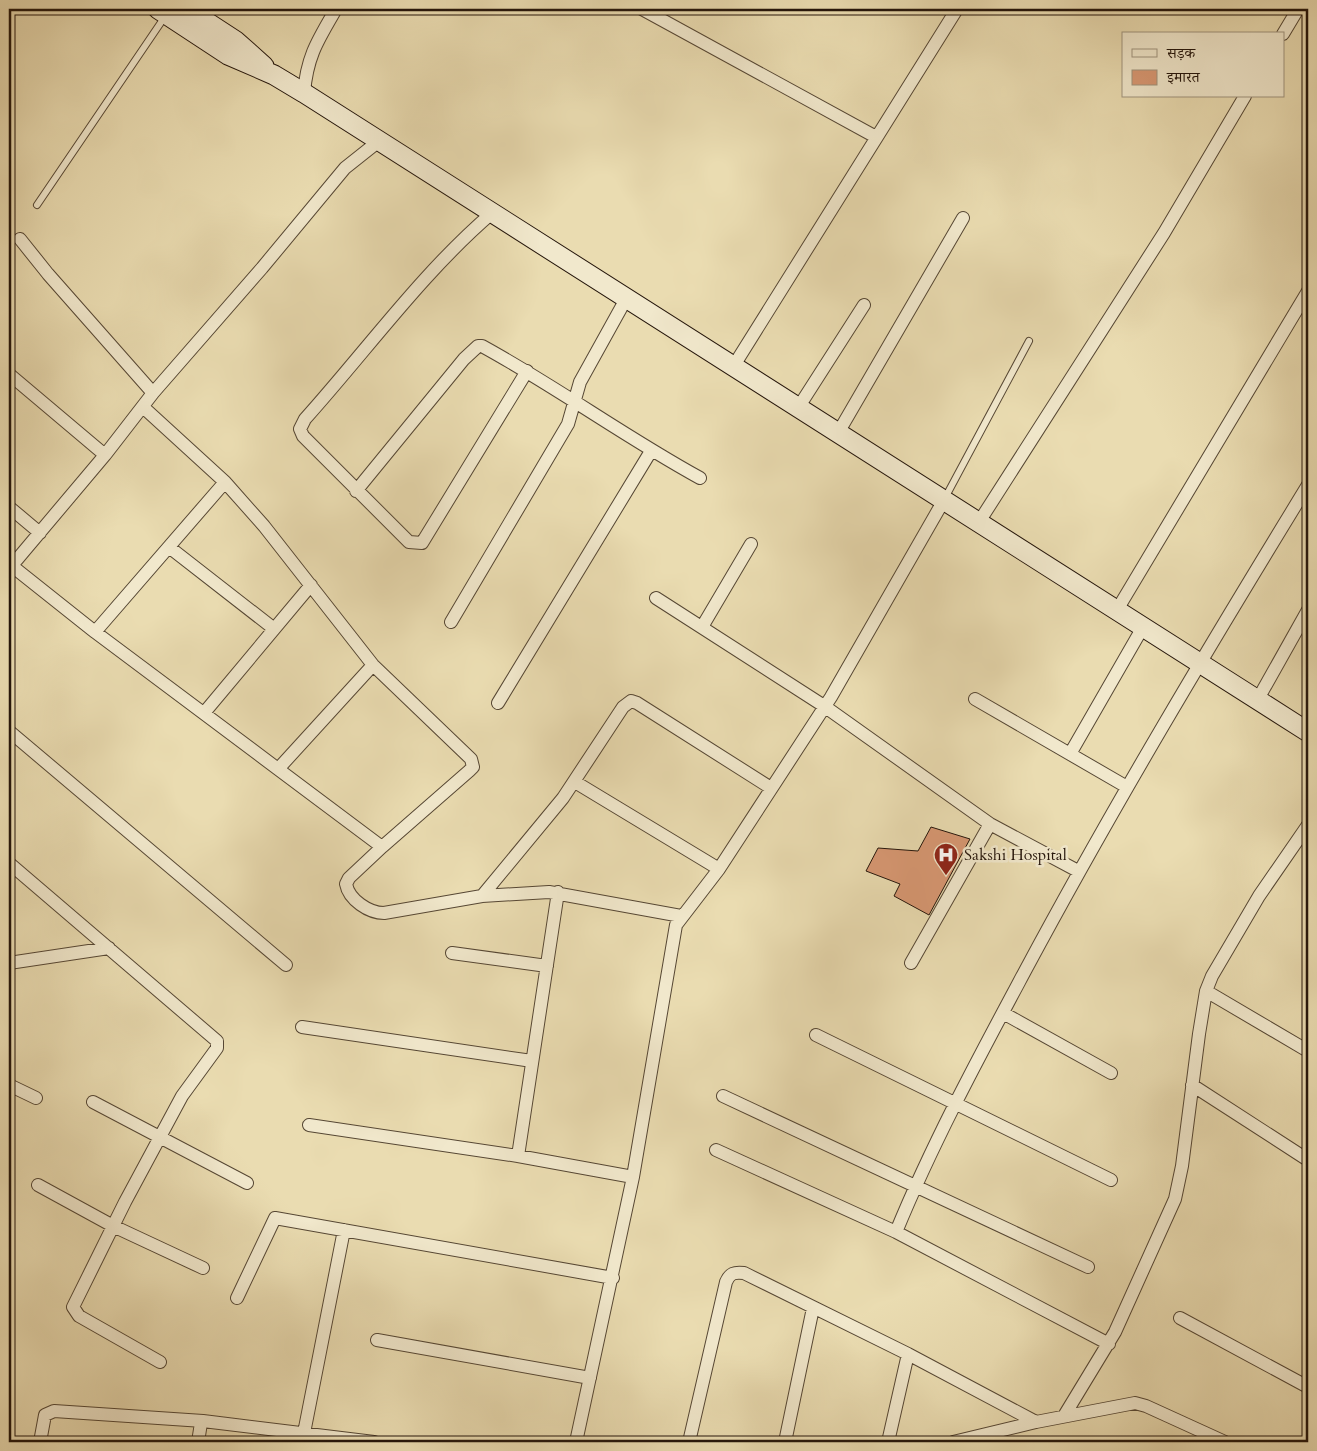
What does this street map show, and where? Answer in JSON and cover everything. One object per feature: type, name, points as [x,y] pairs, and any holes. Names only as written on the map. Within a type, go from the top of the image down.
[{"type":"main road","points":[[187,9],[236,41],[274,75]]},
{"type":"main road","points":[[162,11],[228,55],[274,75],[304,93],[1308,732]]},
{"type":"street","points":[[304,93],[306,69],[312,52],[336,9]]},
{"type":"street","points":[[642,9],[876,137]]},
{"type":"street","points":[[733,367],[957,9]]},
{"type":"street","points":[[1284,32],[1298,9]]},
{"type":"street","points":[[979,522],[1159,241],[1244,98]]},
{"type":"street","points":[[379,141],[345,168],[143,406],[105,455],[10,568],[382,847]]},
{"type":"street","points":[[492,213],[464,237],[426,279],[302,423],[300,429],[303,436],[356,491],[409,542],[422,543],[527,371]]},
{"type":"street","points":[[838,433],[963,218]]},
{"type":"street","points":[[20,239],[48,274],[154,393]]},
{"type":"street","points":[[1117,610],[1308,291]]},
{"type":"street","points":[[451,622],[568,424],[580,382],[626,299]]},
{"type":"street","points":[[798,408],[864,305]]},
{"type":"street","points":[[356,491],[464,359],[478,346],[482,346],[527,371],[574,399],[651,451],[700,478]]},
{"type":"street","points":[[9,374],[105,455]]},
{"type":"street","points":[[143,406],[225,482],[264,526],[373,665],[456,744],[473,764],[469,771],[349,878],[346,884],[351,896],[369,910],[384,913],[482,896],[558,892],[681,916]]},
{"type":"street","points":[[498,702],[651,451]]},
{"type":"street","points":[[96,632],[225,482]]},
{"type":"street","points":[[896,1232],[955,1102],[1078,872],[1199,664],[1308,485]]},
{"type":"street","points":[[576,1442],[633,1177],[672,938],[681,916],[719,869],[824,706],[944,500]]},
{"type":"street","points":[[9,507],[40,534]]},
{"type":"street","points":[[702,627],[751,544]]},
{"type":"street","points":[[169,547],[273,628]]},
{"type":"street","points":[[204,713],[273,628],[311,585]]},
{"type":"street","points":[[656,598],[824,706],[990,824],[1078,872]]},
{"type":"street","points":[[1258,699],[1308,610]]},
{"type":"street","points":[[1070,754],[1143,627]]},
{"type":"street","points":[[279,768],[373,665]]},
{"type":"street","points":[[975,699],[1127,787]]},
{"type":"street","points":[[482,896],[575,782],[623,707],[631,702],[636,702],[771,788]]},
{"type":"street","points":[[9,731],[286,964]]},
{"type":"street","points":[[575,782],[719,869]]},
{"type":"street","points":[[911,963],[990,824]]},
{"type":"street","points":[[1064,1416],[1109,1344],[1175,1199],[1182,1166],[1206,991],[1218,963],[1259,896],[1308,825]]},
{"type":"street","points":[[9,863],[214,1037],[218,1044],[182,1096],[113,1226],[73,1307],[79,1316],[160,1362]]},
{"type":"street","points":[[518,1156],[558,892]]},
{"type":"street","points":[[9,963],[109,948]]},
{"type":"street","points":[[452,954],[547,966]]},
{"type":"street","points":[[1206,991],[1308,1051]]},
{"type":"street","points":[[1003,1013],[1111,1073]]},
{"type":"street","points":[[302,1027],[532,1061]]},
{"type":"street","points":[[816,1034],[1111,1180]]},
{"type":"street","points":[[9,1085],[36,1098]]},
{"type":"street","points":[[1192,1085],[1308,1160]]},
{"type":"street","points":[[723,1096],[1088,1267]]},
{"type":"street","points":[[93,1102],[247,1183]]},
{"type":"street","points":[[309,1125],[518,1156],[633,1177]]},
{"type":"street","points":[[716,1150],[896,1232],[1109,1344]]},
{"type":"street","points":[[38,1186],[113,1226],[203,1268]]},
{"type":"street","points":[[237,1298],[275,1218],[612,1278]]},
{"type":"street","points":[[304,1433],[344,1230]]},
{"type":"street","points":[[689,1442],[729,1275],[734,1272],[744,1273],[908,1354],[1036,1422]]},
{"type":"street","points":[[785,1442],[814,1308]]},
{"type":"street","points":[[1180,1318],[1308,1387]]},
{"type":"street","points":[[377,1340],[590,1378]]},
{"type":"street","points":[[888,1442],[908,1354]]},
{"type":"street","points":[[952,1442],[1064,1416],[1135,1403],[1146,1406],[1225,1442]]},
{"type":"street","points":[[40,1442],[45,1415],[54,1411],[203,1421],[374,1442]]},
{"type":"street","points":[[198,1442],[203,1421]]},
{"type":"lane","points":[[37,205],[162,11]]},
{"type":"lane","points":[[944,500],[1029,341]]},
{"type":"building","points":[[931,827],[970,839],[929,915],[894,896],[900,884],[866,871],[878,848],[918,851]]},
{"type":"place","name":"Sakshi Hospital","points":[[946,876]]}]
